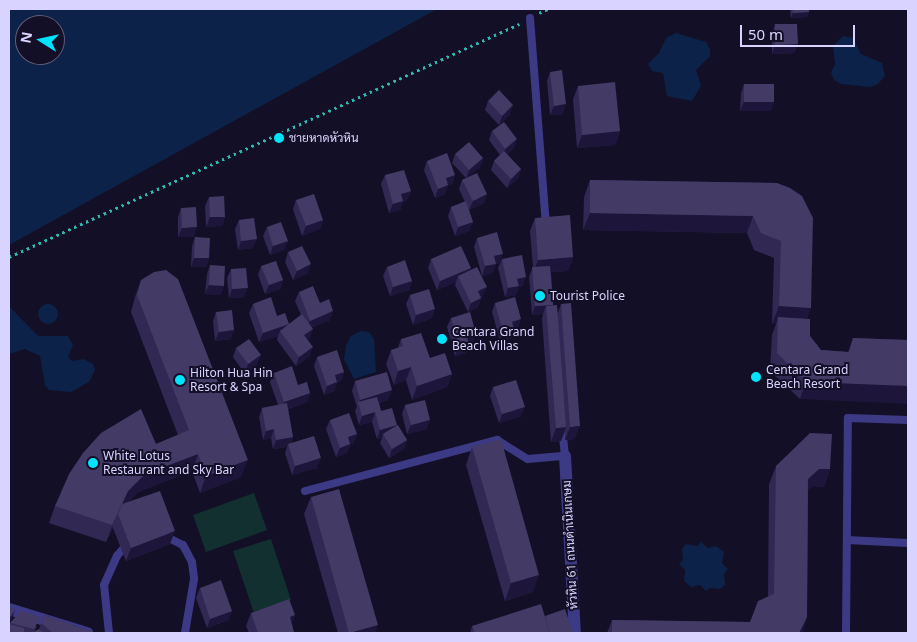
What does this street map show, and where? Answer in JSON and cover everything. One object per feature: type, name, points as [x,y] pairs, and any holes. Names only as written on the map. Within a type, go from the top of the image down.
[{"type":"street","name":"หัวหิน 61 ถนนดำเนินเกษม","points":[[565,456],[575,633]]},
{"type":"street","points":[[9,609],[87,633]]},
{"type":"lane","points":[[530,18],[547,238]]},
{"type":"lane","points":[[305,491],[498,440],[528,459],[565,456],[562,417]]},
{"type":"lane","points":[[846,633],[848,418],[908,420]]},
{"type":"lane","points":[[151,534],[178,541],[192,562],[194,579],[185,633]]},
{"type":"lane","points":[[109,633],[104,600],[106,580],[122,549],[137,538]]},
{"type":"lane","points":[[846,540],[908,543]]},
{"type":"path","points":[[9,257],[548,9]]},
{"type":"green space","points":[[254,493],[267,530],[206,552],[193,515]]},
{"type":"green space","points":[[271,539],[291,600],[254,613],[233,551]]},
{"type":"water","points":[[9,9],[437,9],[9,245]]},
{"type":"water","points":[[676,33],[706,42],[710,49],[710,56],[696,70],[701,86],[692,101],[667,96],[663,73],[652,71],[648,64],[659,53],[666,38]]},
{"type":"water","points":[[843,36],[853,38],[861,54],[882,63],[885,76],[878,84],[870,87],[841,84],[834,80],[831,73],[835,64],[833,46]]},
{"type":"water","points":[[48,304],[55,307],[58,314],[55,321],[48,324],[41,321],[38,314],[41,307]]},
{"type":"water","points":[[9,306],[38,336],[68,336],[73,345],[68,357],[72,361],[84,359],[93,364],[95,370],[89,382],[71,392],[49,390],[45,385],[40,356],[25,349],[9,354]]},
{"type":"water","points":[[361,331],[369,332],[374,339],[376,372],[354,379],[344,359],[346,345],[351,336]]},
{"type":"water","points":[[701,542],[708,548],[716,546],[724,552],[722,563],[728,569],[724,574],[725,585],[720,589],[710,588],[706,591],[700,585],[691,587],[684,581],[685,570],[679,564],[683,560],[682,549],[686,544],[697,546]]},
{"type":"building","points":[[792,9],[809,9],[809,12],[793,13]]},
{"type":"building","points":[[775,24],[797,24],[798,44],[775,45]]},
{"type":"building","points":[[562,70],[566,104],[554,106],[550,72]]},
{"type":"building","points":[[615,82],[620,131],[582,135],[578,86]]},
{"type":"building","points":[[744,84],[774,84],[774,102],[744,102]]},
{"type":"building","points":[[499,90],[513,105],[502,116],[488,101]]},
{"type":"building","points":[[504,122],[517,139],[505,149],[492,131]]},
{"type":"building","points":[[469,142],[483,158],[469,170],[455,154]]},
{"type":"building","points":[[504,151],[521,169],[511,179],[494,161]]},
{"type":"building","points":[[447,153],[455,175],[446,178],[448,185],[438,189],[427,161]]},
{"type":"building","points":[[404,170],[411,191],[401,194],[403,201],[393,204],[385,175]]},
{"type":"building","points":[[477,173],[487,194],[473,201],[462,180]]},
{"type":"building","points":[[590,180],[777,183],[790,188],[802,196],[813,218],[811,308],[779,306],[781,241],[761,233],[753,216],[590,213]]},
{"type":"building","points":[[314,194],[323,220],[306,226],[296,200]]},
{"type":"building","points":[[224,196],[225,217],[210,217],[209,197]]},
{"type":"building","points":[[466,201],[473,222],[458,227],[451,207]]},
{"type":"building","points":[[196,207],[197,227],[182,228],[181,208]]},
{"type":"building","points":[[570,215],[573,257],[538,260],[535,218]]},
{"type":"building","points":[[254,218],[257,239],[241,241],[239,220]]},
{"type":"building","points":[[281,222],[288,241],[273,246],[267,227]]},
{"type":"building","points":[[497,232],[503,254],[494,256],[496,264],[485,266],[477,238]]},
{"type":"building","points":[[195,237],[210,238],[209,258],[194,258]]},
{"type":"building","points":[[302,246],[311,264],[297,271],[288,252]]},
{"type":"building","points":[[461,246],[471,268],[440,281],[431,259]]},
{"type":"building","points":[[522,255],[526,277],[517,279],[519,286],[508,288],[502,259]]},
{"type":"building","points":[[405,260],[412,281],[393,287],[387,267]]},
{"type":"building","points":[[276,261],[283,280],[269,285],[261,266]]},
{"type":"building","points":[[210,265],[225,266],[224,286],[209,285]]},
{"type":"building","points":[[550,266],[553,305],[535,306],[532,267]]},
{"type":"building","points":[[477,267],[487,287],[478,291],[481,298],[471,303],[458,276]]},
{"type":"building","points":[[246,268],[248,288],[232,289],[231,269]]},
{"type":"building","points":[[166,270],[178,279],[248,460],[206,476],[198,454],[145,474],[128,491],[112,525],[55,506],[69,474],[83,453],[101,433],[141,409],[156,444],[189,430],[137,295],[141,280],[154,272]]},
{"type":"building","points":[[313,286],[320,303],[329,299],[333,311],[310,321],[299,292]]},
{"type":"building","points":[[429,289],[435,309],[416,315],[410,295]]},
{"type":"building","points":[[271,297],[277,316],[285,313],[289,324],[263,333],[253,304]]},
{"type":"building","points":[[515,297],[521,319],[512,322],[514,329],[503,332],[495,303]]},
{"type":"building","points":[[571,303],[580,426],[570,427],[561,304]]},
{"type":"building","points":[[557,305],[566,427],[556,428],[546,306]]},
{"type":"building","points":[[232,310],[234,330],[219,332],[216,312]]},
{"type":"building","points":[[470,312],[476,334],[467,337],[469,344],[459,347],[451,318]]},
{"type":"building","points":[[302,314],[313,329],[304,335],[313,347],[299,357],[280,331]]},
{"type":"building","points":[[778,317],[810,319],[810,336],[821,350],[849,352],[853,338],[908,340],[908,386],[806,382],[777,353]]},
{"type":"building","points":[[421,333],[430,358],[445,353],[452,374],[417,386],[411,367],[398,371],[391,350],[403,346],[401,339]]},
{"type":"building","points":[[249,339],[261,355],[248,364],[236,348]]},
{"type":"building","points":[[337,350],[344,372],[335,375],[337,382],[327,386],[317,357]]},
{"type":"building","points":[[292,366],[298,385],[307,382],[310,393],[284,402],[274,373]]},
{"type":"building","points":[[387,372],[392,390],[360,400],[355,381]]},
{"type":"building","points":[[516,380],[525,407],[502,414],[493,387]]},
{"type":"building","points":[[377,397],[381,411],[392,408],[397,425],[380,430],[375,412],[362,416],[358,402]]},
{"type":"building","points":[[425,400],[430,420],[411,425],[405,405]]},
{"type":"building","points":[[287,403],[293,437],[276,440],[274,429],[266,431],[262,408]]},
{"type":"building","points":[[349,413],[357,434],[348,437],[350,444],[340,448],[330,420]]},
{"type":"building","points":[[398,425],[407,440],[392,449],[383,434]]},
{"type":"building","points":[[810,433],[832,434],[830,469],[819,469],[808,479],[807,617],[799,633],[612,633],[612,620],[750,622],[758,601],[774,594],[776,466]]},
{"type":"building","points":[[314,436],[321,458],[295,466],[288,444]]},
{"type":"building","points":[[501,439],[539,575],[511,583],[472,447]]},
{"type":"building","points":[[339,489],[378,625],[349,633],[311,497]]},
{"type":"building","points":[[160,491],[175,531],[131,548],[118,514],[122,504]]},
{"type":"building","points":[[221,580],[232,611],[210,619],[200,588]]},
{"type":"building","points":[[289,599],[295,615],[290,617],[294,633],[258,633],[251,613]]},
{"type":"building","points":[[541,604],[550,633],[475,633],[472,626]]},
{"type":"building","points":[[9,607],[15,610],[9,619]]},
{"type":"building","points":[[565,609],[573,633],[550,633],[545,616]]},
{"type":"building","points":[[21,611],[40,617],[34,629],[10,623]]},
{"type":"building","points":[[44,615],[96,633],[53,633],[41,623]]},
{"type":"building","points":[[9,624],[24,628],[24,633],[9,633]]},
{"type":"building","points":[[39,629],[44,633],[32,633]]},
{"type":"place","name":"ชายหาดหัวหิน","points":[[279,138]]},
{"type":"place","name":"Tourist Police","points":[[540,296]]},
{"type":"place","name":"Centara Grand Beach Villas","points":[[442,339]]},
{"type":"place","name":"Centara Grand Beach Resort","points":[[756,377]]},
{"type":"place","name":"Hilton Hua Hin Resort & Spa","points":[[180,380]]},
{"type":"place","name":"White Lotus Restaurant and Sky Bar","points":[[93,463]]}]
